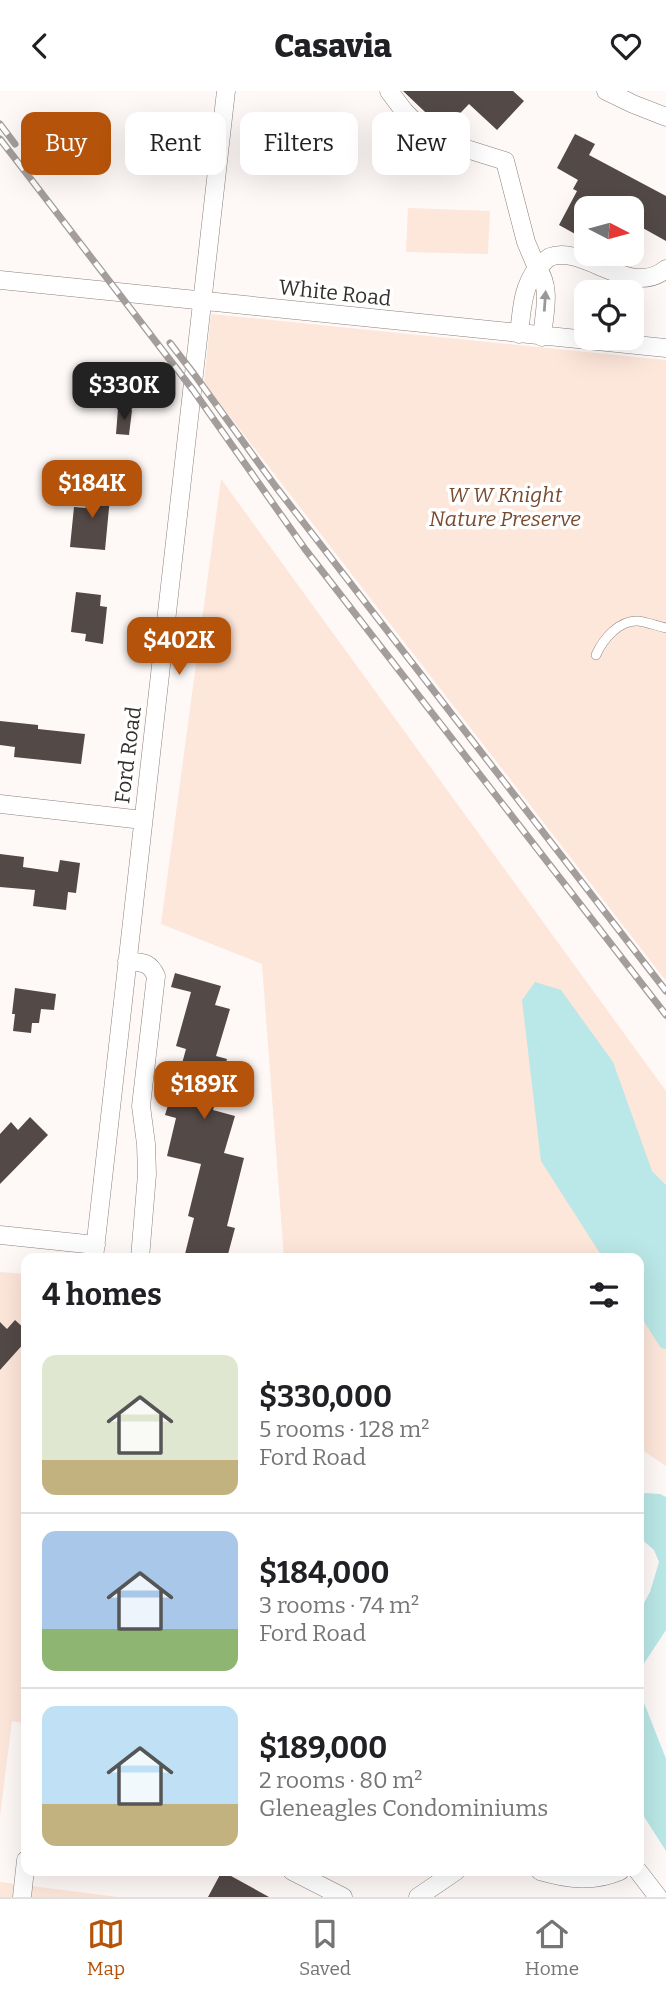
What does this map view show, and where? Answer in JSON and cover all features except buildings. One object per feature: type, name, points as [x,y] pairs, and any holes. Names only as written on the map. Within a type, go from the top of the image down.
[{"type":"street","name":"Ford Road","points":[[95,1252],[226,91]]},
{"type":"street","points":[[389,91],[425,132],[446,145],[470,149],[505,161],[526,242],[537,268],[544,276],[546,286],[542,337]]},
{"type":"street","points":[[606,91],[666,117]]},
{"type":"street","points":[[519,334],[527,283],[537,268],[550,258],[569,255],[623,275],[643,278],[666,269]]},
{"type":"street","name":"White Road","points":[[0,280],[666,348]]},
{"type":"street","points":[[0,804],[143,820]]},
{"type":"street","points":[[127,961],[145,963],[152,967],[156,976],[141,1106],[147,1174],[141,1253]]},
{"type":"street","points":[[0,1235],[95,1252]]},
{"type":"street","points":[[22,1897],[24,1876]]},
{"type":"street","points":[[302,1876],[343,1897]]},
{"type":"street","points":[[418,1897],[449,1876]]},
{"type":"street","points":[[559,1876],[584,1880],[607,1876]]},
{"type":"street","points":[[642,1876],[658,1897]]},
{"type":"lane","points":[[596,655],[609,635],[629,621],[666,628]]},
{"type":"green space","points":[[408,208],[490,211],[488,254],[406,252]]},
{"type":"green space","name":"W W Knight Nature Preserve","points":[[211,314],[666,360],[666,981],[204,383]]},
{"type":"green space","points":[[221,479],[666,1091],[666,1466],[644,1451],[644,1253],[284,1253],[262,964],[161,924]]},
{"type":"green space","points":[[0,1272],[21,1274],[21,1723],[12,1721],[0,1816]]},
{"type":"green space","points":[[0,1882],[118,1897],[0,1897]]},
{"type":"water","points":[[535,982],[561,990],[613,1062],[652,1171],[666,1185],[666,1349],[661,1348],[644,1322],[644,1253],[600,1253],[541,1161],[522,1000]]},
{"type":"water","points":[[644,1494],[666,1497],[666,1630],[644,1663],[644,1603],[659,1562],[654,1550],[644,1541]]},
{"type":"water","points":[[644,1703],[666,1759],[666,1851],[644,1817]]},
{"type":"railway","points":[[0,124],[15,144]]},
{"type":"railway","points":[[0,139],[193,390],[305,549],[666,1015]]},
{"type":"railway","points":[[170,343],[276,487],[666,991]]}]
